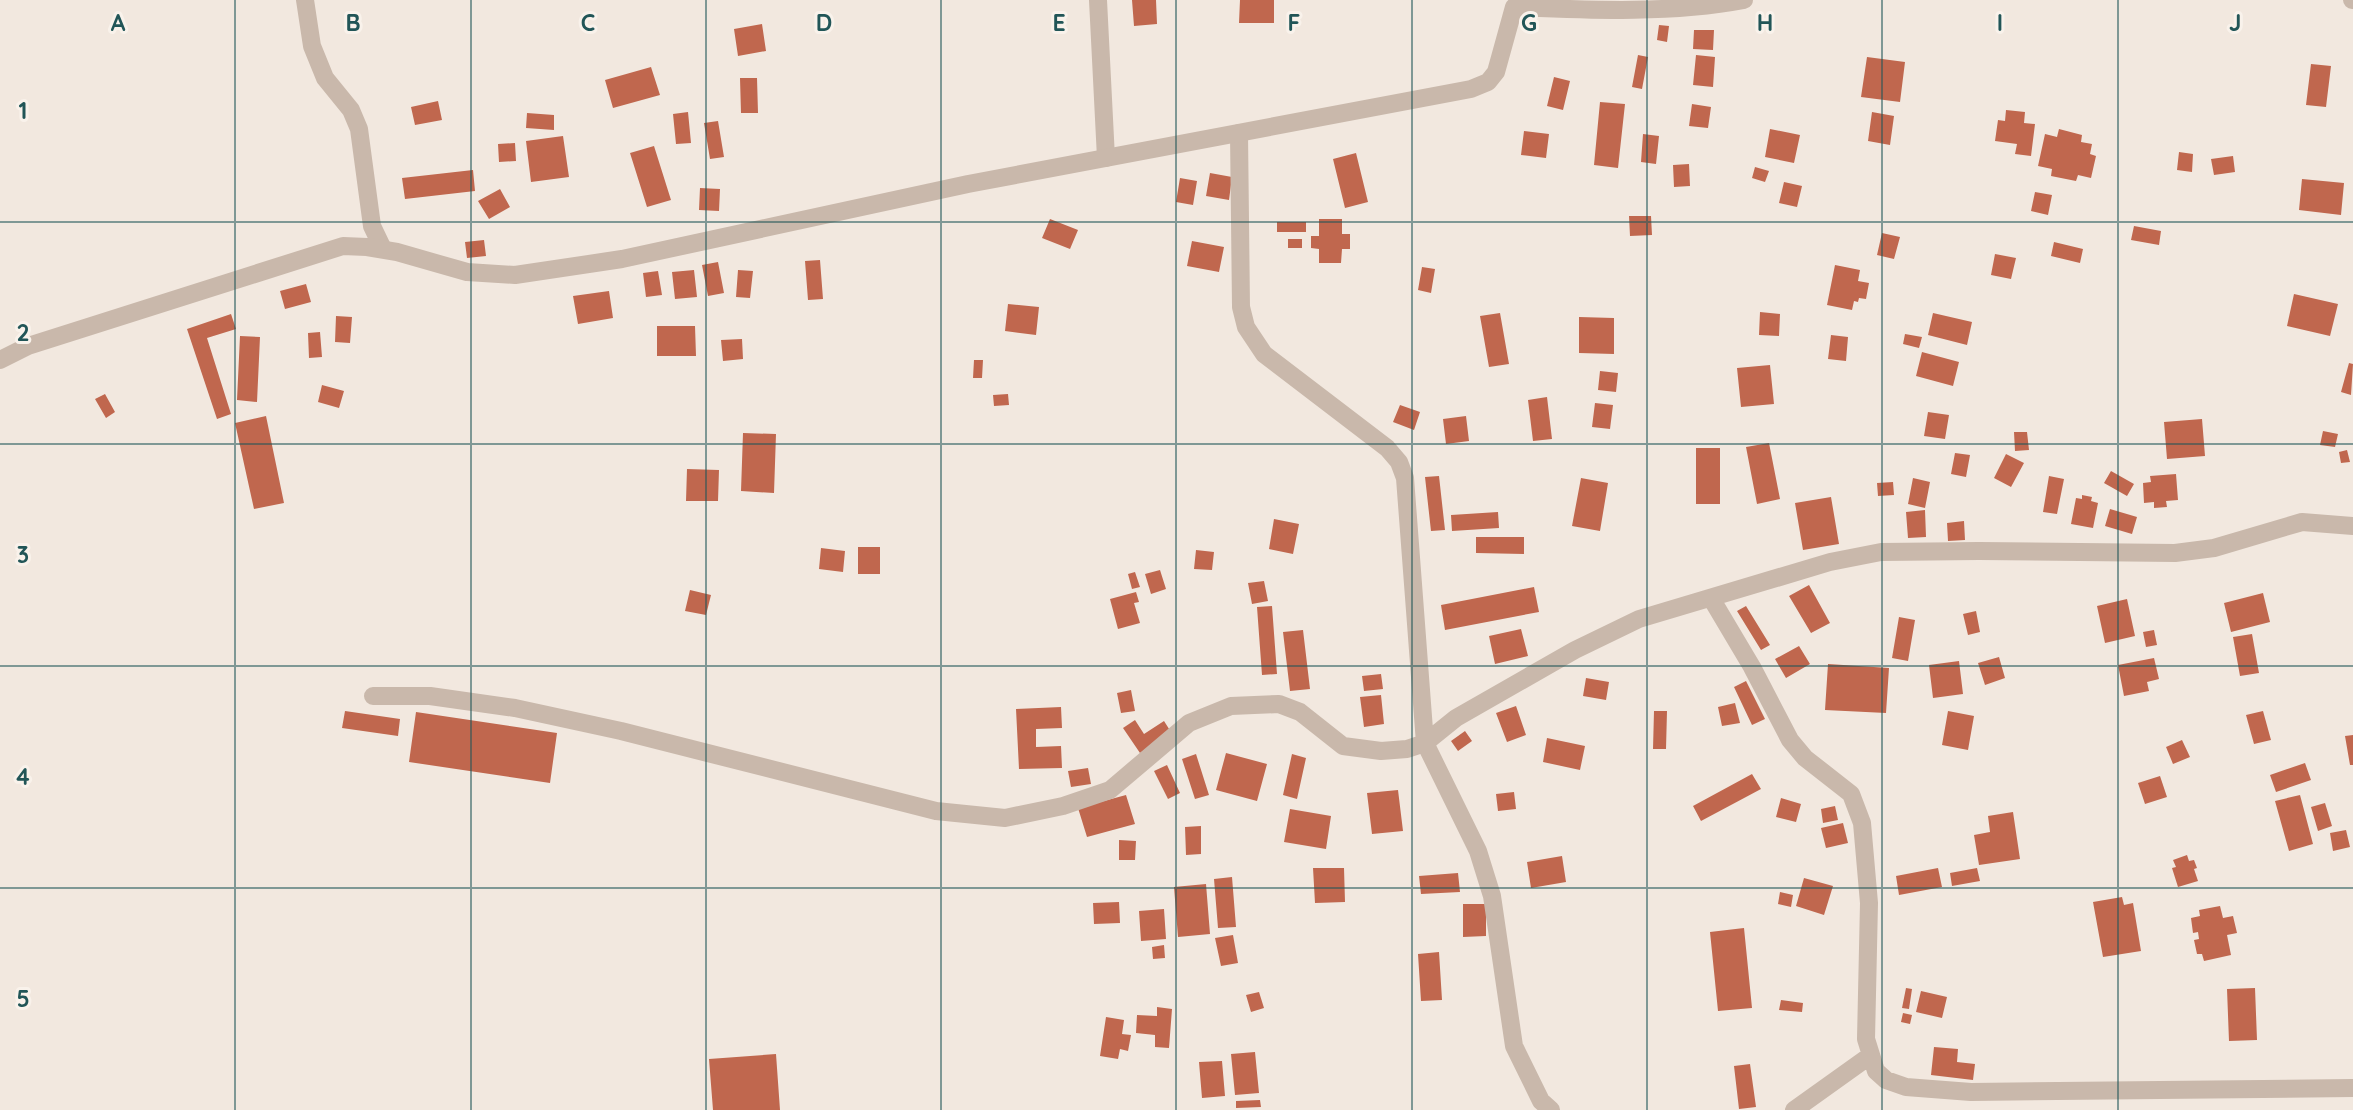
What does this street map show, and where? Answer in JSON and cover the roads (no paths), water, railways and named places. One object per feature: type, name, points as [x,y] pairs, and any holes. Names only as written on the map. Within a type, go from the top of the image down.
[{"type":"street","points":[[305,0],[312,46],[325,78],[351,110],[359,129],[372,226],[383,249]]},
{"type":"street","points":[[1098,0],[1106,158]]},
{"type":"street","points":[[0,360],[28,346],[343,246],[383,249],[467,272],[515,275],[622,259],[968,184],[1471,89],[1488,82],[1496,72],[1514,4],[1607,9],[1719,5],[1744,0]]},
{"type":"street","points":[[1239,133],[1241,307],[1246,327],[1264,354],[1387,448],[1399,462],[1405,478],[1425,743],[1478,851],[1492,896],[1514,1046],[1544,1107]]},
{"type":"street","points":[[373,696],[430,696],[515,708],[621,731],[936,811],[1005,818],[1063,806],[1110,790],[1189,723],[1231,706],[1279,704],[1300,712],[1343,746],[1381,751],[1407,749],[1425,743],[1456,718],[1575,650],[1639,619],[1830,562],[1881,552],[2175,553],[2214,548],[2302,522],[2353,526]]},
{"type":"street","points":[[1711,597],[1790,740],[1805,758],[1851,794],[1862,823],[1869,903],[1866,1024],[1876,1071],[1886,1080],[1906,1087],[1971,1092],[2353,1088]]},
{"type":"street","points":[[1794,1110],[1871,1055]]}]
